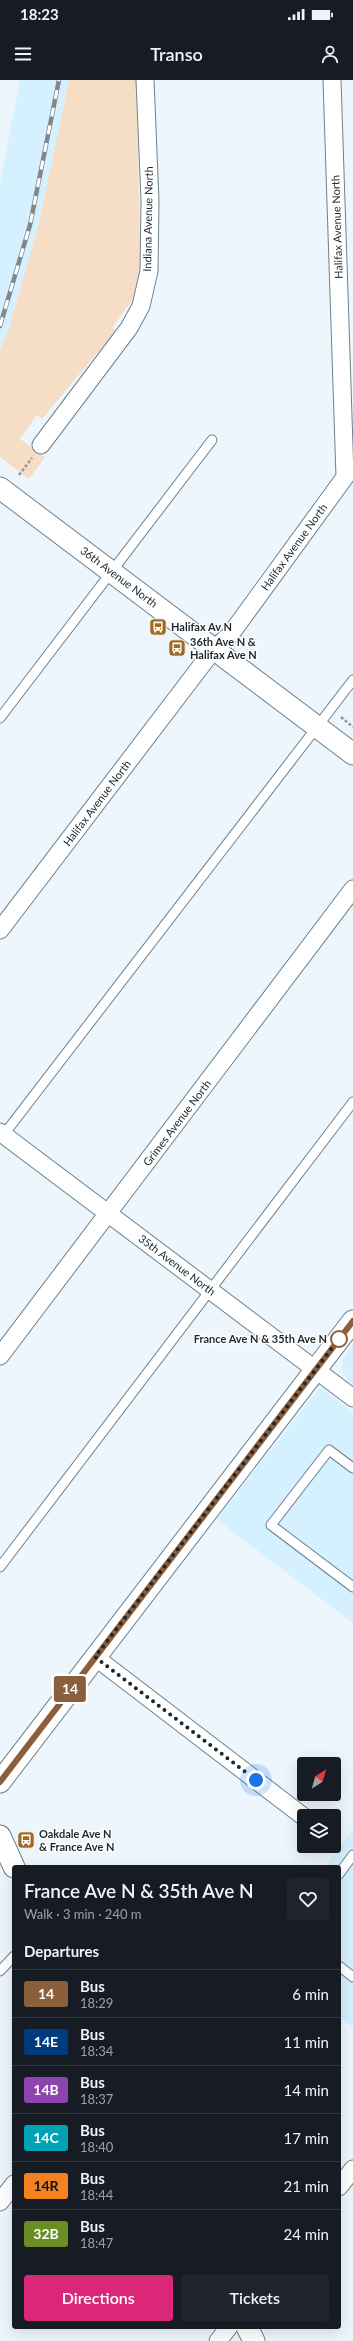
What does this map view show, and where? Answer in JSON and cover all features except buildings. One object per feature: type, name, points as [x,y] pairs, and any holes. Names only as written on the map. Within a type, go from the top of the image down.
[{"type":"street","name":"Indiana Avenue North","points":[[41,445],[129,328],[141,306],[149,271],[150,201],[145,80]]},
{"type":"street","name":"Halifax Avenue North","points":[[0,930],[214,649],[230,635],[345,477],[332,80]]},
{"type":"street","name":"36th Avenue North","points":[[0,488],[353,754]]},
{"type":"street","name":"Grimes Avenue North","points":[[0,1356],[353,889]]},
{"type":"street","name":"35th Avenue North","points":[[1,1136],[108,1214],[353,1398]]},
{"type":"street","points":[[1,1779],[353,1321]]},
{"type":"street","points":[[95,1657],[297,1812]]},
{"type":"street","points":[[0,1836],[13,1865]]},
{"type":"street","points":[[341,2184],[353,2169]]},
{"type":"street","points":[[0,2202],[12,2187]]},
{"type":"street","points":[[218,2341],[227,2329]]},
{"type":"street","points":[[248,2329],[254,2341]]},
{"type":"lane","points":[[0,718],[212,440]]},
{"type":"lane","points":[[1,1136],[353,680]]},
{"type":"lane","points":[[0,1567],[353,1102]]},
{"type":"lane","points":[[353,1468],[329,1450],[271,1525],[353,1587]]},
{"type":"lane","points":[[341,1871],[353,1855]]},
{"type":"lane","points":[[0,1971],[12,1958]]},
{"type":"lane","points":[[341,1968],[353,1977]]},
{"type":"path","points":[[19,475],[41,445]]},
{"type":"shaded area","points":[[20,80],[69,80],[40,219],[9,328],[0,350],[0,183]]},
{"type":"shaded area","points":[[69,80],[136,80],[141,279],[136,285],[133,299],[113,327],[116,334],[110,346],[103,346],[42,419],[37,415],[20,439],[45,457],[29,479],[0,457],[0,350],[9,328],[40,219]]},
{"type":"shaded area","points":[[353,1343],[353,1384],[348,1380],[341,1368],[343,1359]]},
{"type":"shaded area","points":[[321,1388],[353,1412],[353,1623],[216,1519]]},
{"type":"shaded area","points":[[353,1829],[353,2027],[341,2018],[341,1865],[326,1865],[335,1853],[341,1853],[341,1845]]},
{"type":"railway","points":[[0,326],[30,225],[59,80]]},
{"type":"bus line","name":"14","points":[[0,1782],[16,1759],[353,1321]]},
{"type":"place","name":"Halifax Av N","points":[[158,627]]},
{"type":"place","name":"36th Ave N & Halifax Ave N","points":[[177,648]]},
{"type":"place","name":"France Ave N & 35th Ave N","points":[[339,1339]]},
{"type":"place","name":"Oakdale Ave N & France Ave N","points":[[26,1840]]},
{"type":"route","points":[[256,1780],[95,1657],[339,1339]]}]
